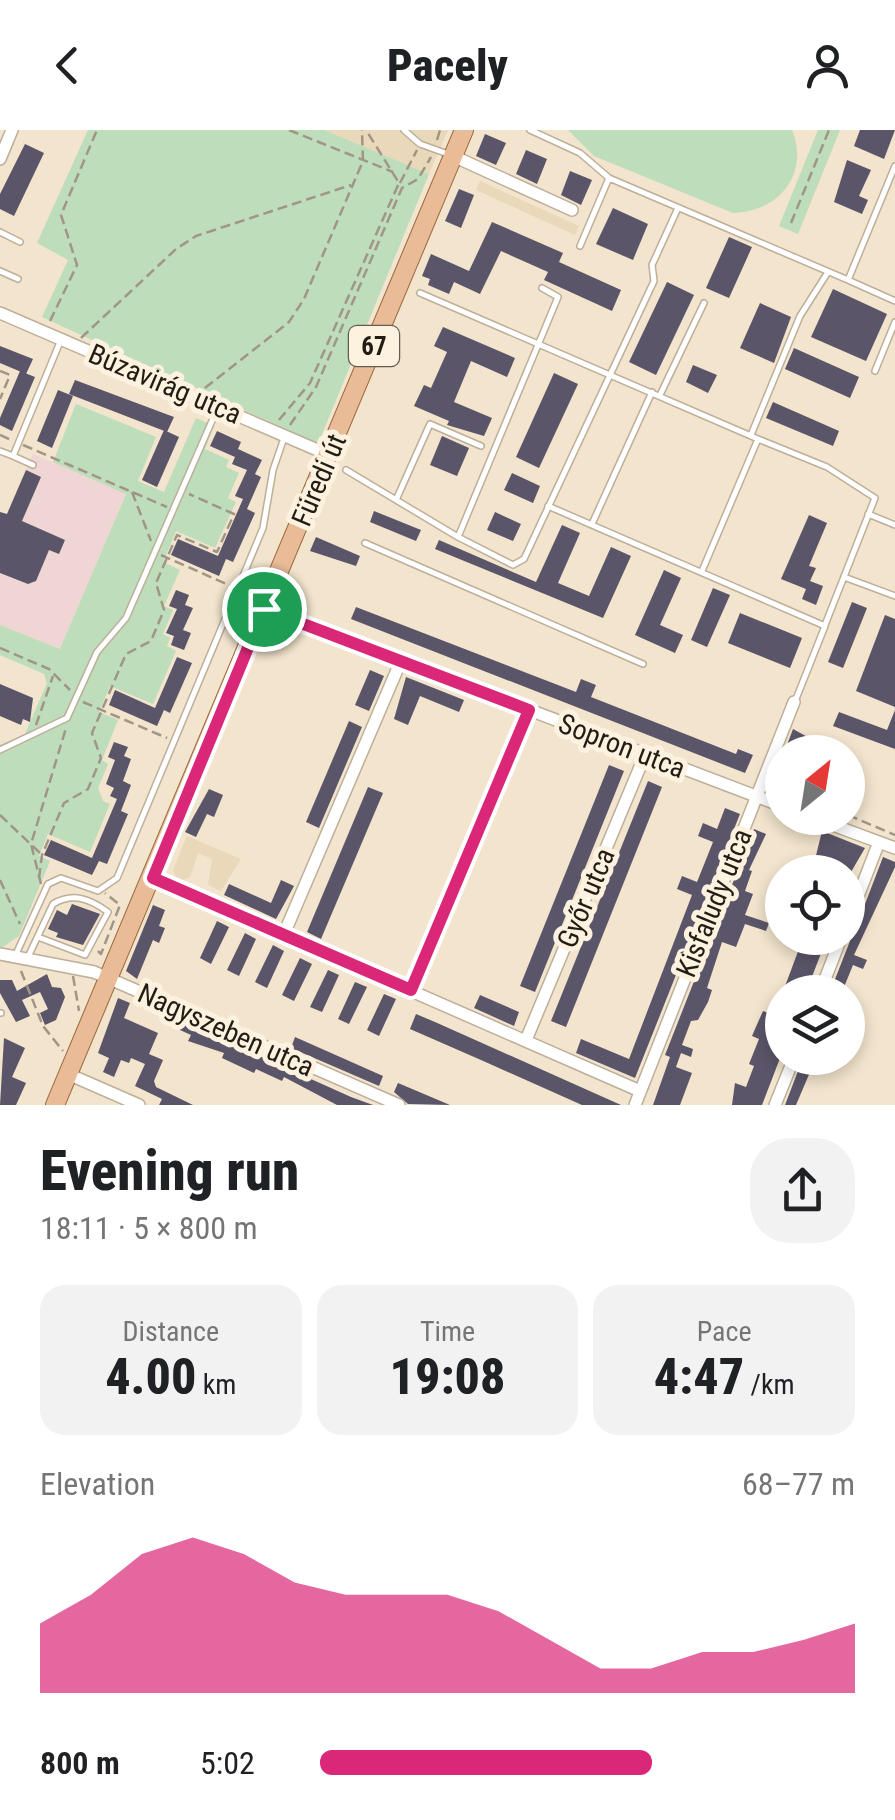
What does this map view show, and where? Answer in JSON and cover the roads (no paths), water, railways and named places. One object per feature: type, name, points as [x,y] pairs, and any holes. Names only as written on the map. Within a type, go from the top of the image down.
[{"type":"main road","name":"Füredi út","points":[[56,1105],[464,130]]},
{"type":"street","points":[[0,159],[12,130]]},
{"type":"street","points":[[453,156],[572,210]]},
{"type":"street","name":"Búzavirág utca","points":[[0,314],[329,455]]},
{"type":"street","name":"Sopron utca","points":[[264,609],[765,799]]},
{"type":"street","points":[[275,928],[400,663]]},
{"type":"street","name":"Kisfaludy utca","points":[[635,1105],[794,702]]},
{"type":"street","points":[[411,990],[529,710]]},
{"type":"street","name":"Győr utca","points":[[526,1040],[645,755]]},
{"type":"street","points":[[860,835],[895,848]]},
{"type":"street","points":[[865,878],[879,842]]},
{"type":"street","points":[[153,878],[275,928],[640,1092]]},
{"type":"street","name":"Nagyszeben utca","points":[[0,954],[76,966],[109,978],[398,1105]]},
{"type":"street","points":[[68,1074],[139,1105]]},
{"type":"street","points":[[775,1105],[787,1075]]},
{"type":"lane","points":[[404,130],[420,144],[453,156]]},
{"type":"lane","points":[[530,130],[580,153],[609,178],[895,302]]},
{"type":"lane","points":[[848,280],[895,166]]},
{"type":"lane","points":[[580,246],[609,178]]},
{"type":"lane","points":[[346,470],[458,537],[520,565],[654,281],[652,265],[678,208]]},
{"type":"lane","points":[[0,232],[20,242]]},
{"type":"lane","points":[[0,271],[18,279]]},
{"type":"lane","points":[[751,436],[800,316],[828,272]]},
{"type":"lane","points":[[458,537],[558,297],[542,288]]},
{"type":"lane","points":[[420,293],[828,467],[874,498],[794,702]]},
{"type":"lane","points":[[660,396],[704,304]]},
{"type":"lane","points":[[875,370],[895,322]]},
{"type":"lane","points":[[13,456],[61,338]]},
{"type":"lane","points":[[592,524],[652,392]]},
{"type":"lane","points":[[0,750],[67,718],[97,652],[126,618],[219,406]]},
{"type":"lane","points":[[396,500],[430,424],[481,446]]},
{"type":"lane","points":[[22,956],[25,935],[43,890],[62,878],[98,892],[113,884],[264,528],[279,433]]},
{"type":"lane","points":[[702,571],[758,439]]},
{"type":"lane","points":[[0,451],[33,465]]},
{"type":"lane","points":[[548,506],[825,626]]},
{"type":"lane","points":[[868,514],[895,525]]},
{"type":"lane","points":[[365,542],[643,664]]},
{"type":"lane","points":[[844,577],[895,596]]},
{"type":"lane","points":[[22,956],[38,936],[52,904],[76,896],[108,912],[93,947],[79,955],[38,936]]}]
